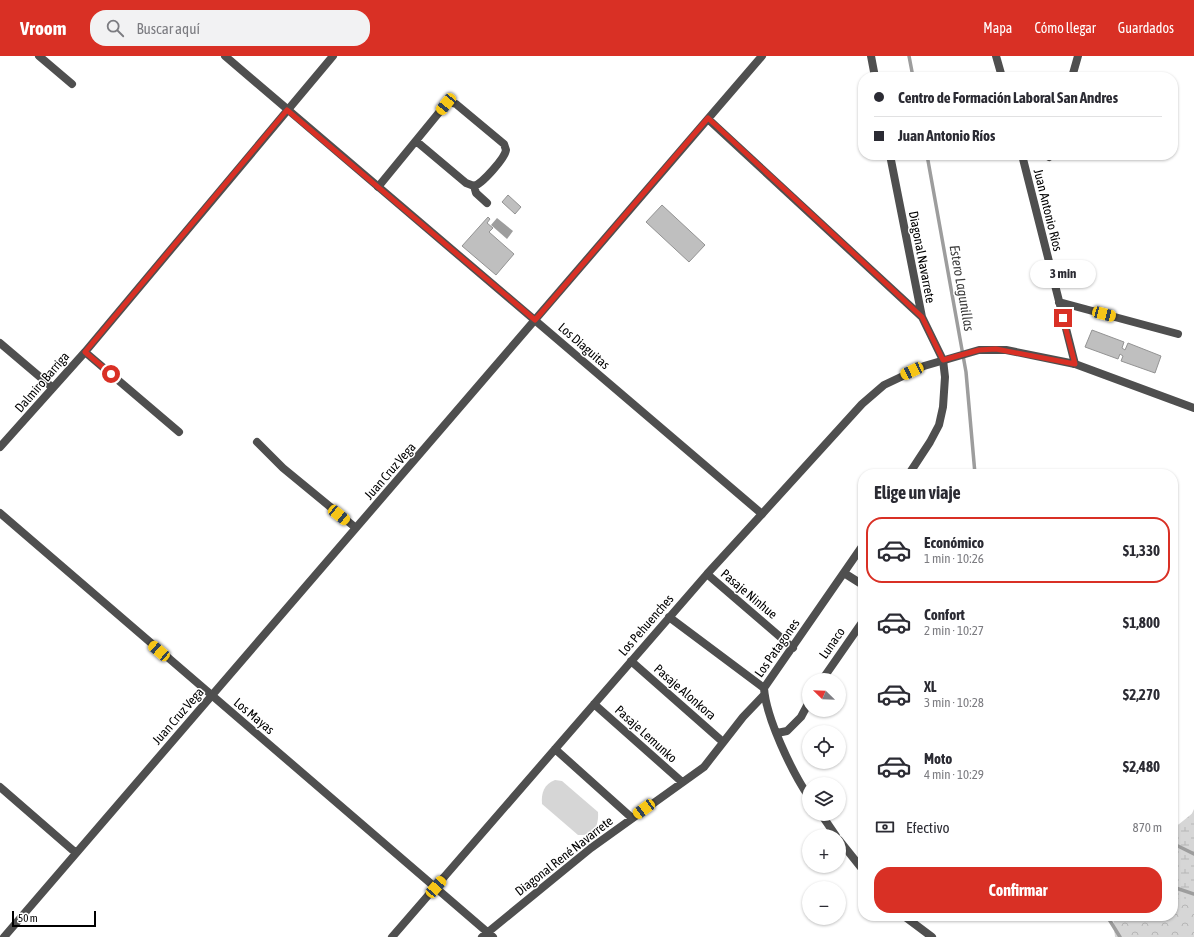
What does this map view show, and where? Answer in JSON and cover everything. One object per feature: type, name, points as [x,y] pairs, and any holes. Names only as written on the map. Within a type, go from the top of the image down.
[{"type":"street","points":[[39,56],[72,84]]},
{"type":"street","name":"Los Diaguitas","points":[[225,56],[762,514]]},
{"type":"street","name":"Dalmiro Barriga","points":[[0,447],[85,352],[333,56]]},
{"type":"street","name":"Juan Cruz Vega","points":[[4,937],[762,56]]},
{"type":"street","points":[[871,56],[874,72]]},
{"type":"street","points":[[996,56],[1001,72]]},
{"type":"street","points":[[1073,72],[1078,56]]},
{"type":"street","points":[[378,187],[446,104],[451,102],[456,104],[504,144],[506,150],[504,156],[480,183],[474,186],[466,183],[416,141]]},
{"type":"street","points":[[708,118],[922,317]]},
{"type":"street","name":"Diagonal Navarrete","points":[[891,160],[922,317],[943,360]]},
{"type":"street","name":"Juan Antonio Ríos","points":[[1023,160],[1075,364]]},
{"type":"street","points":[[474,186],[476,193],[487,203]]},
{"type":"street","points":[[1059,302],[1178,334]]},
{"type":"street","points":[[0,343],[53,388]]},
{"type":"street","points":[[912,469],[930,442],[941,416],[945,387],[943,360],[979,350],[1006,350],[1075,364],[1194,408]]},
{"type":"street","points":[[85,352],[179,432]]},
{"type":"street","name":"Los Pehuenches","points":[[392,937],[707,574],[873,393],[899,376],[943,360]]},
{"type":"street","points":[[257,442],[283,468],[356,528]]},
{"type":"street","name":"Los Mayas","points":[[0,513],[436,887],[488,935]]},
{"type":"street","name":"Los Patagones","points":[[802,784],[791,766],[777,733],[764,691],[858,552]]},
{"type":"street","points":[[844,573],[858,582]]},
{"type":"street","name":"Pasaje Ninhue","points":[[707,574],[793,648]]},
{"type":"street","points":[[669,618],[764,691]]},
{"type":"street","name":"Lunaco","points":[[827,673],[858,628]]},
{"type":"street","name":"Pasaje Alonkora","points":[[631,661],[722,742]]},
{"type":"street","name":"Diagonal René Navarrete","points":[[488,935],[591,848],[704,767],[722,742],[764,691]]},
{"type":"street","name":"Pasaje Lemunko","points":[[594,704],[682,782]]},
{"type":"street","points":[[777,733],[787,731],[802,714]]},
{"type":"street","points":[[555,749],[632,818]]},
{"type":"street","points":[[0,787],[76,853]]},
{"type":"street","points":[[846,849],[858,864]]},
{"type":"street","points":[[911,921],[932,937]]},
{"type":"green space","points":[[555,780],[562,781],[598,812],[594,830],[588,834],[578,835],[542,804],[544,789],[548,784]]},
{"type":"green space","points":[[1194,809],[1194,937],[1115,937],[1113,921],[1178,921],[1178,830],[1185,829]]},
{"type":"green space","points":[[1194,812],[1194,901],[1178,897],[1178,825]]},
{"type":"shaded area","points":[[497,218],[513,231],[507,239],[491,225]]},
{"type":"building","points":[[508,195],[521,207],[515,214],[502,202]]},
{"type":"building","points":[[662,205],[705,245],[689,262],[646,222]]},
{"type":"building","points":[[488,217],[490,219],[487,223],[493,228],[489,232],[514,254],[496,275],[462,246]]},
{"type":"building","points":[[1092,330],[1124,342],[1122,348],[1125,350],[1128,343],[1161,356],[1155,373],[1121,361],[1123,356],[1120,354],[1118,359],[1085,347]]},
{"type":"waterway","name":"Estero Lagunillas","points":[[909,56],[912,72]]},
{"type":"waterway","name":"Estero Lagunillas","points":[[928,160],[966,372],[975,469]]},
{"type":"waterway","points":[[1178,846],[1194,854]]},
{"type":"waterway","points":[[1178,889],[1194,894]]},
{"type":"waterway","points":[[1110,921],[1120,937]]},
{"type":"route","points":[[111,374],[85,352],[287,110],[535,320],[708,118],[922,317],[926,328],[943,360],[979,350],[996,349],[1016,351],[1075,364],[1063,318]]}]
